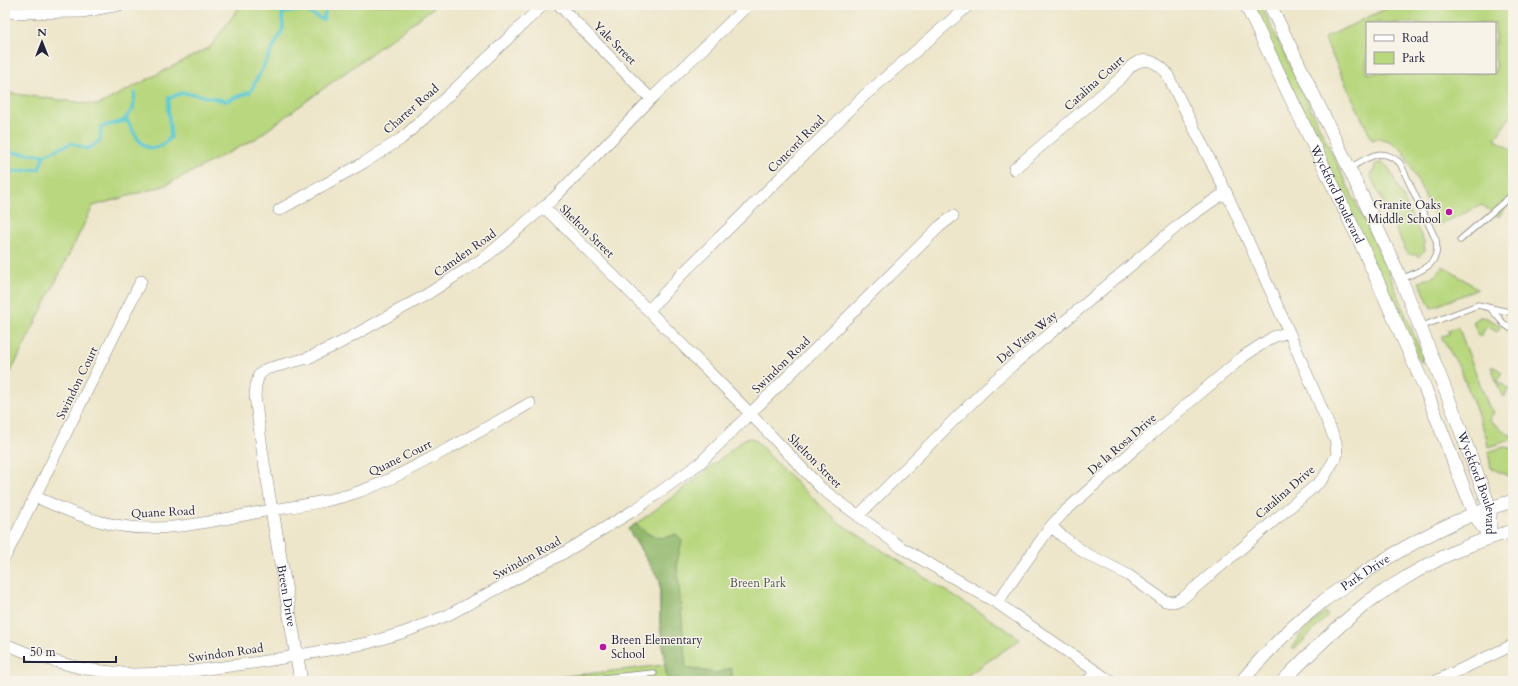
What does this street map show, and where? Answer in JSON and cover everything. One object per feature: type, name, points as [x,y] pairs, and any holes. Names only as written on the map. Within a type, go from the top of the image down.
[{"type":"street","points":[[5,13],[76,12],[100,10],[119,5]]},
{"type":"street","name":"Charter Road","points":[[279,210],[365,162],[401,138],[431,112],[543,5]]},
{"type":"street","name":"Yale Street","points":[[559,5],[651,99]]},
{"type":"street","name":"Camden Road","points":[[272,510],[255,396],[259,376],[266,369],[308,358],[340,343],[426,295],[488,255],[544,207],[651,99],[748,5]]},
{"type":"street","name":"Concord Road","points":[[649,310],[687,270],[865,95],[969,5]]},
{"type":"street","name":"Wyckford Boulevard","points":[[1246,5],[1362,246],[1425,388],[1474,514],[1490,537]]},
{"type":"street","name":"Wyckford Boulevard","points":[[1270,5],[1401,279],[1490,508],[1490,537]]},
{"type":"street","name":"Catalina Court","points":[[1014,169],[1115,84],[1134,64],[1146,60],[1158,64],[1166,72],[1226,192]]},
{"type":"street","name":"Catalina Drive","points":[[1051,526],[1062,536],[1085,552],[1128,575],[1164,601],[1174,602],[1183,598],[1322,479],[1337,455],[1336,442],[1289,332],[1226,192]]},
{"type":"street","name":"Del Vista Way","points":[[858,516],[994,381],[1181,223],[1226,192]]},
{"type":"street","name":"Shelton Street","points":[[544,207],[649,310],[822,489],[902,548],[997,603],[1110,681]]},
{"type":"street","name":"Swindon Road","points":[[5,644],[35,656],[84,669],[132,674],[178,673],[260,662],[297,654],[368,643],[405,632],[448,616],[562,554],[636,509],[700,463],[939,227],[953,216]]},
{"type":"street","name":"Swindon Court","points":[[36,497],[141,281]]},
{"type":"street","name":"De la Rosa Drive","points":[[997,603],[1051,526],[1084,493],[1244,356],[1273,337],[1289,332]]},
{"type":"street","name":"Quane Court","points":[[272,510],[307,505],[353,494],[382,483],[496,423],[530,403]]},
{"type":"street","points":[[5,557],[36,497]]},
{"type":"street","name":"Quane Road","points":[[36,497],[92,520],[122,526],[155,527],[197,524],[272,510]]},
{"type":"street","name":"Park Drive","points":[[1242,681],[1288,631],[1322,602],[1398,551],[1444,526],[1490,508],[1513,501]]},
{"type":"street","name":"Breen Drive","points":[[272,510],[301,681]]},
{"type":"street","points":[[1283,681],[1309,654],[1369,601],[1410,575],[1457,550],[1490,537],[1513,531]]},
{"type":"street","points":[[1436,681],[1513,645]]},
{"type":"street","points":[[1087,681],[1097,673]]},
{"type":"lane","points":[[1349,168],[1383,153],[1392,156],[1400,163],[1436,240],[1438,249],[1435,259],[1426,268],[1401,279]]},
{"type":"lane","points":[[1460,240],[1513,194]]},
{"type":"lane","points":[[1420,327],[1478,305],[1513,313]]},
{"type":"lane","points":[[1491,309],[1504,324],[1513,330]]},
{"type":"lane","points":[[572,681],[654,673]]},
{"type":"green space","points":[[241,5],[437,5],[255,139],[164,186],[93,206],[5,384],[5,94],[8,93],[98,105],[210,47]]},
{"type":"green space","points":[[1252,5],[1261,5],[1386,266],[1424,361],[1421,362],[1411,346]]},
{"type":"green space","points":[[1394,5],[1513,5],[1513,118],[1510,117],[1495,139],[1513,151],[1513,202],[1510,200],[1499,217],[1482,205],[1439,225],[1403,151],[1393,143],[1385,140],[1372,140],[1324,38]]},
{"type":"green space","points":[[1380,163],[1389,168],[1424,242],[1425,250],[1418,257],[1417,254],[1414,255],[1407,253],[1370,175],[1375,168],[1374,165]]},
{"type":"green space","points":[[1443,266],[1478,289],[1431,308],[1419,282],[1436,275]]},
{"type":"green space","points":[[1480,317],[1487,318],[1501,326],[1497,332],[1487,326],[1480,337],[1473,322]]},
{"type":"green space","points":[[1457,327],[1489,407],[1494,412],[1489,420],[1513,437],[1511,440],[1488,447],[1486,436],[1460,368],[1441,337],[1449,334],[1448,330]]},
{"type":"green space","points":[[1491,367],[1494,367],[1502,372],[1497,381],[1509,389],[1504,397],[1502,396]]},
{"type":"green space","name":"Breen Park","points":[[749,438],[754,439],[787,474],[838,522],[1021,639],[959,681],[550,681],[550,678],[665,665],[660,623],[660,581],[628,529],[715,464],[743,440]]},
{"type":"green space","points":[[1504,447],[1510,448],[1513,452],[1513,478],[1491,468],[1488,452]]},
{"type":"green space","points":[[636,524],[650,535],[664,538],[676,534],[682,540],[677,563],[686,668],[716,673],[731,668],[733,681],[667,681],[660,623],[660,581],[628,529]]},
{"type":"green space","points":[[1325,612],[1328,616],[1294,650],[1292,647],[1303,632]]},
{"type":"waterway","points":[[5,152],[44,155],[72,143],[87,149],[100,141],[101,127],[127,120],[135,135],[145,146],[156,148],[171,137],[168,108],[169,98],[182,93],[226,101],[250,92],[283,29],[282,13],[304,10],[323,20],[327,5]]},
{"type":"waterway","points":[[124,120],[133,109],[135,93]]},
{"type":"waterway","points":[[5,174],[8,172],[39,169],[44,155]]},
{"type":"place","name":"Granite Oaks Middle School","points":[[1449,212]]},
{"type":"place","name":"Breen Elementary School","points":[[603,647]]}]
